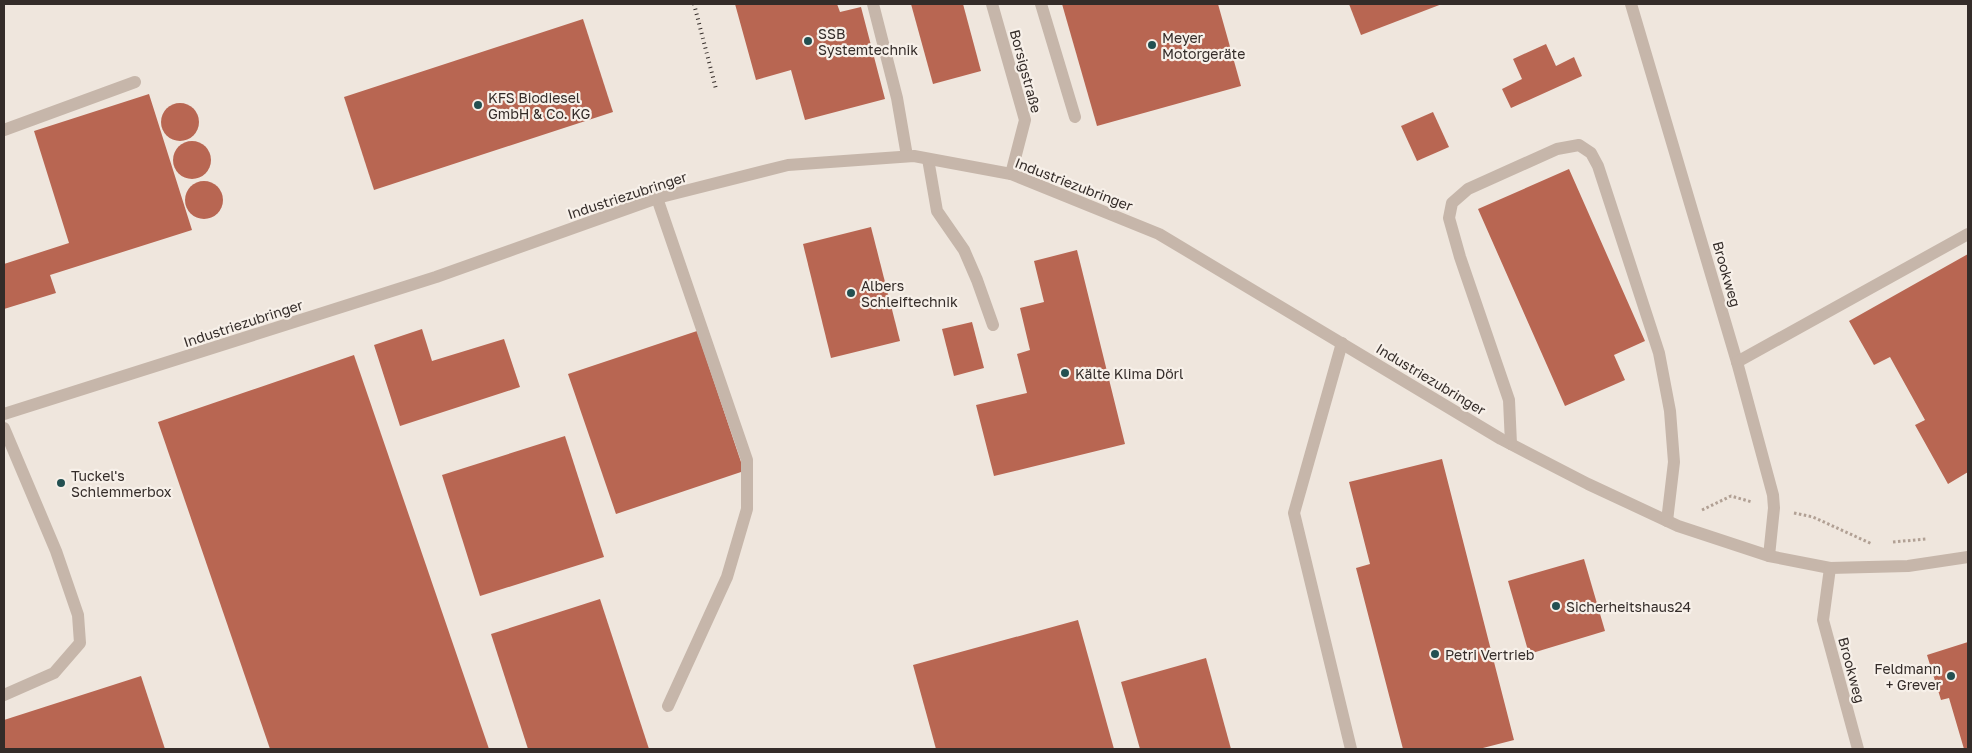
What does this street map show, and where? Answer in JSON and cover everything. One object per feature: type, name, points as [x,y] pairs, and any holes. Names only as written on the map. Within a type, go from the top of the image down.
[{"type":"street","points":[[874,4],[896,98],[907,156]]},
{"type":"street","name":"Borsigstraße","points":[[992,4],[1025,120],[1010,174]]},
{"type":"street","points":[[1041,4],[1075,117]]},
{"type":"street","name":"Brookweg","points":[[1631,4],[1737,362],[1773,495],[1774,508],[1768,556]]},
{"type":"street","points":[[4,130],[135,82]]},
{"type":"street","points":[[1511,444],[1509,400],[1460,257],[1449,218],[1452,203],[1468,189],[1556,149],[1580,145],[1591,153],[1598,166],[1659,354],[1670,410],[1674,462],[1667,521]]},
{"type":"street","name":"Industriezubringer","points":[[4,414],[436,277],[657,198],[788,165],[907,156],[1010,174],[1159,234],[1511,444],[1588,484],[1678,526],[1768,556],[1830,568],[1908,566],[1968,557]]},
{"type":"street","points":[[928,159],[937,211],[964,250],[993,325]]},
{"type":"street","points":[[657,198],[747,460],[747,509],[727,577],[668,706]]},
{"type":"street","points":[[1737,362],[1968,234]]},
{"type":"street","points":[[1342,343],[1294,513],[1351,749]]},
{"type":"street","points":[[4,428],[59,560],[78,615],[80,643],[54,672],[4,695]]},
{"type":"street","name":"Brookweg","points":[[1830,568],[1823,620],[1858,749]]},
{"type":"building","name":"SSB Systemtechnik","points":[[735,4],[837,4],[840,12],[861,7],[885,99],[805,120],[791,70],[756,80]]},
{"type":"building","points":[[911,4],[963,4],[981,71],[933,84]]},
{"type":"building","name":"Meyer Motorgeräte","points":[[1062,4],[1218,4],[1241,86],[1097,126]]},
{"type":"building","points":[[1349,4],[1442,4],[1361,35]]},
{"type":"building","name":"KFS Biodiesel GmbH & Co. KG","points":[[583,19],[613,112],[374,190],[344,97]]},
{"type":"building","points":[[1546,44],[1556,66],[1574,57],[1582,76],[1511,108],[1502,89],[1522,79],[1513,59]]},
{"type":"building","points":[[149,94],[192,230],[50,275],[56,293],[4,309],[4,264],[69,243],[34,131]]},
{"type":"building","points":[[180,103],[193,109],[199,122],[193,135],[180,141],[167,135],[161,122],[167,109]]},
{"type":"building","points":[[1433,112],[1449,147],[1417,161],[1401,126]]},
{"type":"building","points":[[192,141],[205,147],[211,160],[205,173],[192,179],[179,173],[173,160],[179,147]]},
{"type":"building","points":[[1569,169],[1645,341],[1614,355],[1625,380],[1565,406],[1478,209]]},
{"type":"building","points":[[204,181],[217,187],[223,200],[217,213],[204,219],[191,213],[185,200],[191,187]]},
{"type":"building","name":"Albers Schleiftechnik","points":[[871,227],[900,341],[831,358],[803,244]]},
{"type":"building","name":"Kälte Klima Dörl","points":[[1077,250],[1125,444],[994,476],[976,405],[1027,393],[1017,354],[1030,350],[1020,308],[1044,302],[1034,261]]},
{"type":"building","points":[[1968,254],[1968,472],[1948,484],[1915,425],[1925,420],[1890,357],[1874,365],[1849,321]]},
{"type":"building","points":[[972,322],[984,368],[954,376],[942,329]]},
{"type":"building","points":[[422,329],[432,361],[504,339],[520,387],[400,426],[374,345]]},
{"type":"building","points":[[697,331],[744,471],[616,514],[568,374]]},
{"type":"building","points":[[354,355],[489,749],[270,749],[158,422]]},
{"type":"building","points":[[565,436],[604,557],[480,596],[442,475]]},
{"type":"building","name":"Petri Vertrieb","points":[[1442,459],[1514,740],[1479,749],[1403,749],[1356,568],[1370,564],[1349,482]]},
{"type":"building","name":"Sicherheitshaus24","points":[[1584,559],[1605,631],[1529,654],[1508,581]]},
{"type":"building","points":[[600,599],[649,749],[528,749],[491,634]]},
{"type":"building","points":[[1078,620],[1114,749],[936,749],[913,665]]},
{"type":"building","name":"Feldmann + Grever","points":[[1968,642],[1968,749],[1964,749],[1949,698],[1941,700],[1927,655]]},
{"type":"building","points":[[1206,658],[1231,749],[1140,749],[1121,682]]},
{"type":"building","points":[[141,676],[165,749],[4,749],[4,720]]},
{"type":"railway","points":[[694,4],[716,89]]},
{"type":"place","name":"SSB Systemtechnik","points":[[808,41]]},
{"type":"place","name":"Meyer Motorgeräte","points":[[1152,45]]},
{"type":"place","name":"KFS Biodiesel GmbH & Co. KG","points":[[478,105]]},
{"type":"place","name":"Albers Schleiftechnik","points":[[851,293]]},
{"type":"place","name":"Kälte Klima Dörl","points":[[1065,373]]},
{"type":"place","name":"Tuckel's Schlemmerbox","points":[[61,483]]},
{"type":"place","name":"Sicherheitshaus24","points":[[1556,606]]},
{"type":"place","name":"Petri Vertrieb","points":[[1435,654]]},
{"type":"place","name":"Feldmann + Grever","points":[[1951,676]]}]
